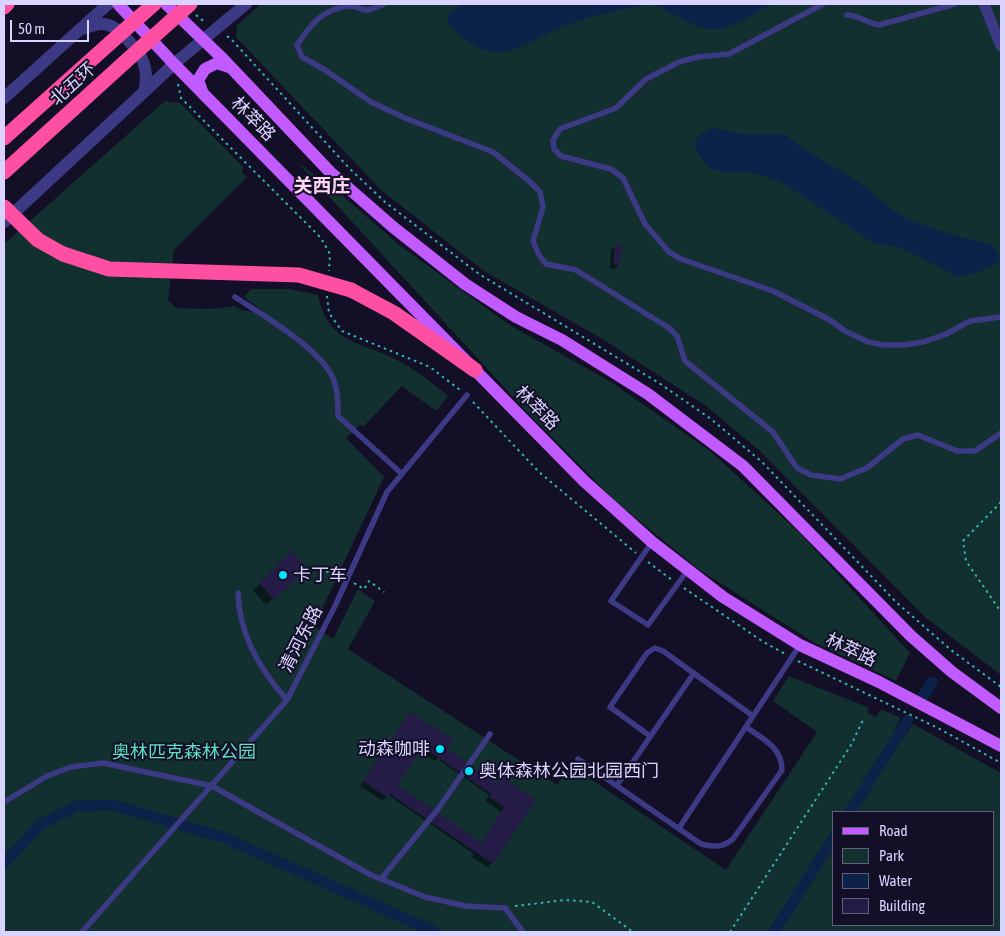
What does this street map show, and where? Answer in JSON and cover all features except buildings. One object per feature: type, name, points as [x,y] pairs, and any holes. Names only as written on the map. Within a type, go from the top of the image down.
[{"type":"highway","points":[[4,7],[7,4]]},
{"type":"highway","name":"北五环","points":[[4,138],[154,4]]},
{"type":"highway","name":"北五环","points":[[4,172],[125,62],[192,9]]},
{"type":"highway","points":[[4,207],[38,240],[64,254],[109,269],[299,275],[352,290],[394,313],[475,370]]},
{"type":"main road","name":"林萃路","points":[[118,4],[203,94],[584,481],[652,542],[723,598],[800,645],[879,682],[1001,746]]},
{"type":"main road","name":"林萃路","points":[[166,4],[232,68],[330,172],[392,227],[451,272],[516,317],[562,340],[648,394],[743,466],[911,636],[952,672],[1001,708]]},
{"type":"main road","points":[[203,94],[198,80],[205,69],[217,62],[232,68]]},
{"type":"street","points":[[4,98],[108,4]]},
{"type":"street","points":[[4,222],[174,64],[246,4]]},
{"type":"street","points":[[984,4],[1001,46]]},
{"type":"street","points":[[79,30],[102,24],[115,27],[144,58],[147,79],[144,92]]},
{"type":"lane","points":[[384,4],[366,10],[355,5],[341,7],[325,13],[314,20],[297,45],[302,57],[325,70],[371,102],[405,118],[493,152],[540,192],[543,207],[532,241],[538,255],[546,264],[576,270],[669,328],[677,336],[685,361],[772,432],[797,468],[811,476],[840,479],[867,468],[903,439],[918,435],[957,452],[975,451],[1001,433]]},
{"type":"lane","points":[[823,4],[736,51],[679,62],[646,80],[616,108],[560,129],[553,140],[554,149],[561,156],[611,169],[623,178],[645,224],[669,252],[681,259],[773,291],[868,342],[904,345],[922,342],[970,321],[1001,317]]},
{"type":"lane","points":[[847,15],[856,15],[868,24],[879,25],[955,4]]},
{"type":"lane","points":[[236,297],[313,352],[331,374],[338,396],[338,416],[402,474]]},
{"type":"lane","name":"清河东路","points":[[82,932],[287,700],[347,579],[387,492],[467,395]]},
{"type":"lane","points":[[652,542],[611,600],[648,625],[687,570]]},
{"type":"lane","points":[[238,593],[241,624],[266,676],[287,700]]},
{"type":"lane","points":[[679,828],[800,645]]},
{"type":"lane","points":[[650,736],[610,707],[647,652],[655,648],[664,651],[753,716]]},
{"type":"lane","points":[[616,786],[694,673]]},
{"type":"lane","points":[[578,759],[701,844],[712,847],[724,846],[733,839],[782,770],[782,758],[775,747],[746,727]]},
{"type":"lane","points":[[381,879],[438,810],[490,734]]},
{"type":"lane","points":[[4,802],[48,776],[71,767],[103,763],[212,786],[381,879],[425,897],[458,904],[505,908],[523,932]]},
{"type":"path","points":[[192,9],[216,30]]},
{"type":"path","points":[[1001,502],[963,541],[966,561],[1001,612]]},
{"type":"path","points":[[307,568],[322,570],[347,579],[364,589],[370,581],[384,592]]},
{"type":"path","points":[[730,932],[851,745],[864,720]]},
{"type":"path","points":[[505,908],[565,900],[592,902],[633,932]]},
{"type":"green space","points":[[261,4],[1001,4],[1001,675],[926,618],[761,452],[706,406],[604,340],[484,271],[381,190],[236,37],[237,25]]},
{"type":"green space","name":"奥林匹克森林公园","points":[[165,101],[180,103],[243,167],[242,172],[247,177],[174,250],[168,300],[176,308],[209,309],[235,306],[243,311],[264,312],[244,297],[251,289],[290,289],[318,295],[323,311],[330,323],[347,339],[404,364],[448,396],[436,411],[402,386],[363,427],[360,425],[346,438],[384,477],[314,626],[333,639],[358,589],[375,601],[348,649],[557,785],[571,766],[726,870],[817,732],[773,701],[789,676],[870,708],[867,712],[876,717],[881,709],[901,718],[895,728],[906,735],[913,724],[1001,773],[1001,932],[4,932],[4,244]]},
{"type":"green space","points":[[298,163],[336,190],[398,244],[508,324],[611,382],[710,451],[800,533],[910,653],[896,681],[815,643],[701,571],[615,501],[527,412]]},
{"type":"water","points":[[463,4],[652,4],[611,12],[570,24],[508,51],[495,52],[481,49],[465,40],[448,24],[447,15]]},
{"type":"water","points":[[653,4],[772,4],[732,25],[724,28],[707,29]]},
{"type":"water","points":[[713,128],[743,134],[785,134],[809,152],[859,182],[898,213],[937,230],[993,245],[1000,257],[996,264],[973,274],[957,276],[897,247],[873,243],[781,182],[751,172],[725,173],[709,168],[695,149],[695,141],[699,135]]},
{"type":"waterway","points":[[922,698],[932,682]]},
{"type":"waterway","points":[[851,811],[908,720]]},
{"type":"waterway","points":[[4,863],[41,824],[77,806],[113,805],[225,838],[435,932]]},
{"type":"waterway","points":[[774,932],[832,840]]},
{"type":"place","name":"卡丁车","points":[[283,575]]},
{"type":"place","name":"动森咖啡","points":[[440,749]]},
{"type":"place","name":"奥体森林公园北园西门","points":[[469,771]]},
{"type":"district","name":"关西庄","points":[[322,186]]}]
